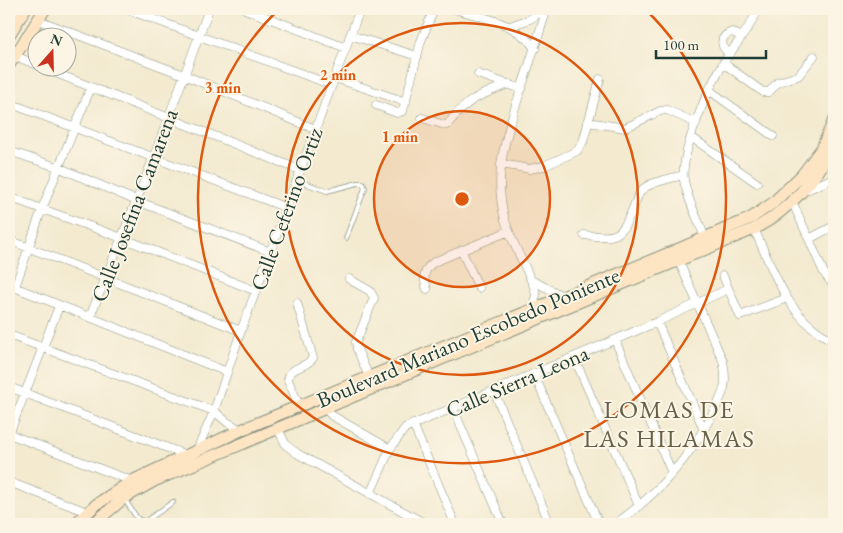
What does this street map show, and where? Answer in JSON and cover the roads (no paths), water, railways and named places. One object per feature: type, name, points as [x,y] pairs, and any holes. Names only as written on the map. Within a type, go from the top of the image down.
[{"type":"street","points":[[9,35],[24,11],[11,9]]},
{"type":"street","points":[[28,63],[11,59],[45,9]]},
{"type":"street","points":[[126,9],[334,82],[406,102]]},
{"type":"street","name":"Calle Josefina Camarena","points":[[90,318],[137,201],[209,9]]},
{"type":"street","points":[[245,9],[346,48]]},
{"type":"street","name":"Calle Ceferino Ortiz","points":[[192,453],[214,410],[241,331],[360,9]]},
{"type":"street","points":[[376,105],[397,113],[403,111],[421,40],[434,9]]},
{"type":"street","points":[[455,9],[510,26],[527,39],[534,49]]},
{"type":"street","points":[[510,26],[530,19],[546,9]]},
{"type":"street","points":[[532,310],[536,295],[509,231],[501,201],[501,164],[505,140],[546,9]]},
{"type":"street","points":[[705,238],[686,189],[683,175],[684,159],[709,90],[723,63],[742,37],[758,9]]},
{"type":"street","points":[[38,20],[184,75],[316,129]]},
{"type":"street","points":[[729,54],[722,46],[726,36],[732,32],[742,37]]},
{"type":"street","points":[[350,36],[417,56]]},
{"type":"street","points":[[723,63],[760,90],[769,92],[778,82],[798,76],[814,56]]},
{"type":"street","points":[[478,74],[522,89]]},
{"type":"street","points":[[68,78],[300,170]]},
{"type":"street","points":[[501,164],[530,170],[572,155],[577,151],[583,142],[600,79]]},
{"type":"street","points":[[422,118],[447,125],[468,102],[509,84]]},
{"type":"street","points":[[91,87],[12,286],[227,372]]},
{"type":"street","points":[[709,90],[773,136]]},
{"type":"street","points":[[9,103],[153,159],[287,208]]},
{"type":"street","points":[[588,122],[625,128],[660,111],[667,110],[696,123]]},
{"type":"street","name":"Boulevard Mariano Escobedo Poniente","points":[[75,524],[109,495],[132,481],[240,430],[369,378],[430,358],[676,256],[705,238],[740,224],[762,212],[791,188],[822,148],[834,120]]},
{"type":"street","points":[[691,137],[757,183]]},
{"type":"street","name":"Boulevard Mariano Escobedo Poniente","points":[[96,523],[124,498],[154,482],[326,408],[532,310],[754,229],[774,216],[796,197],[834,145]]},
{"type":"street","points":[[9,151],[60,168],[137,201],[271,252]]},
{"type":"street","points":[[584,235],[610,237],[616,235],[625,227],[644,188],[683,175]]},
{"type":"street","points":[[834,178],[796,197],[809,239],[831,276],[834,286]]},
{"type":"street","points":[[9,197],[122,238],[256,291]]},
{"type":"street","points":[[809,239],[834,226]]},
{"type":"street","points":[[754,229],[787,298],[802,319],[834,341]]},
{"type":"street","points":[[427,289],[424,277],[429,265],[509,231]]},
{"type":"street","points":[[9,240],[241,331]]},
{"type":"street","points":[[462,250],[479,288]]},
{"type":"street","points":[[615,524],[639,506],[672,473],[693,448],[722,394],[725,378],[723,361],[676,256]]},
{"type":"street","points":[[723,276],[740,316],[787,298]]},
{"type":"street","points":[[349,280],[370,291],[374,298],[356,342],[357,350],[369,378]]},
{"type":"street","points":[[531,280],[565,297]]},
{"type":"street","name":"Calle Sierra Leona","points":[[370,494],[390,449],[402,431],[413,424],[657,322],[728,289]]},
{"type":"street","points":[[297,303],[313,358],[309,363],[293,370],[288,376],[300,406]]},
{"type":"street","points":[[60,306],[9,434],[132,481]]},
{"type":"street","points":[[657,322],[704,430]]},
{"type":"street","points":[[9,335],[214,410],[227,422],[240,430]]},
{"type":"street","points":[[615,340],[672,473]]},
{"type":"street","points":[[574,357],[639,506]]},
{"type":"street","points":[[534,374],[598,524]]},
{"type":"street","points":[[9,387],[192,453]]},
{"type":"street","points":[[494,391],[550,524]]},
{"type":"street","points":[[326,408],[331,415],[390,449]]},
{"type":"street","points":[[453,408],[503,524]]},
{"type":"street","points":[[413,424],[456,524]]},
{"type":"street","points":[[278,429],[282,439],[291,450],[426,524]]},
{"type":"street","points":[[9,482],[87,512]]},
{"type":"lane","points":[[296,180],[327,191],[358,183],[363,184],[365,188],[346,238]]},
{"type":"lane","points":[[124,498],[141,521],[146,521],[173,502]]},
{"type":"district","name":"LOMAS DE LAS HILAMAS","points":[[669,424]]}]
